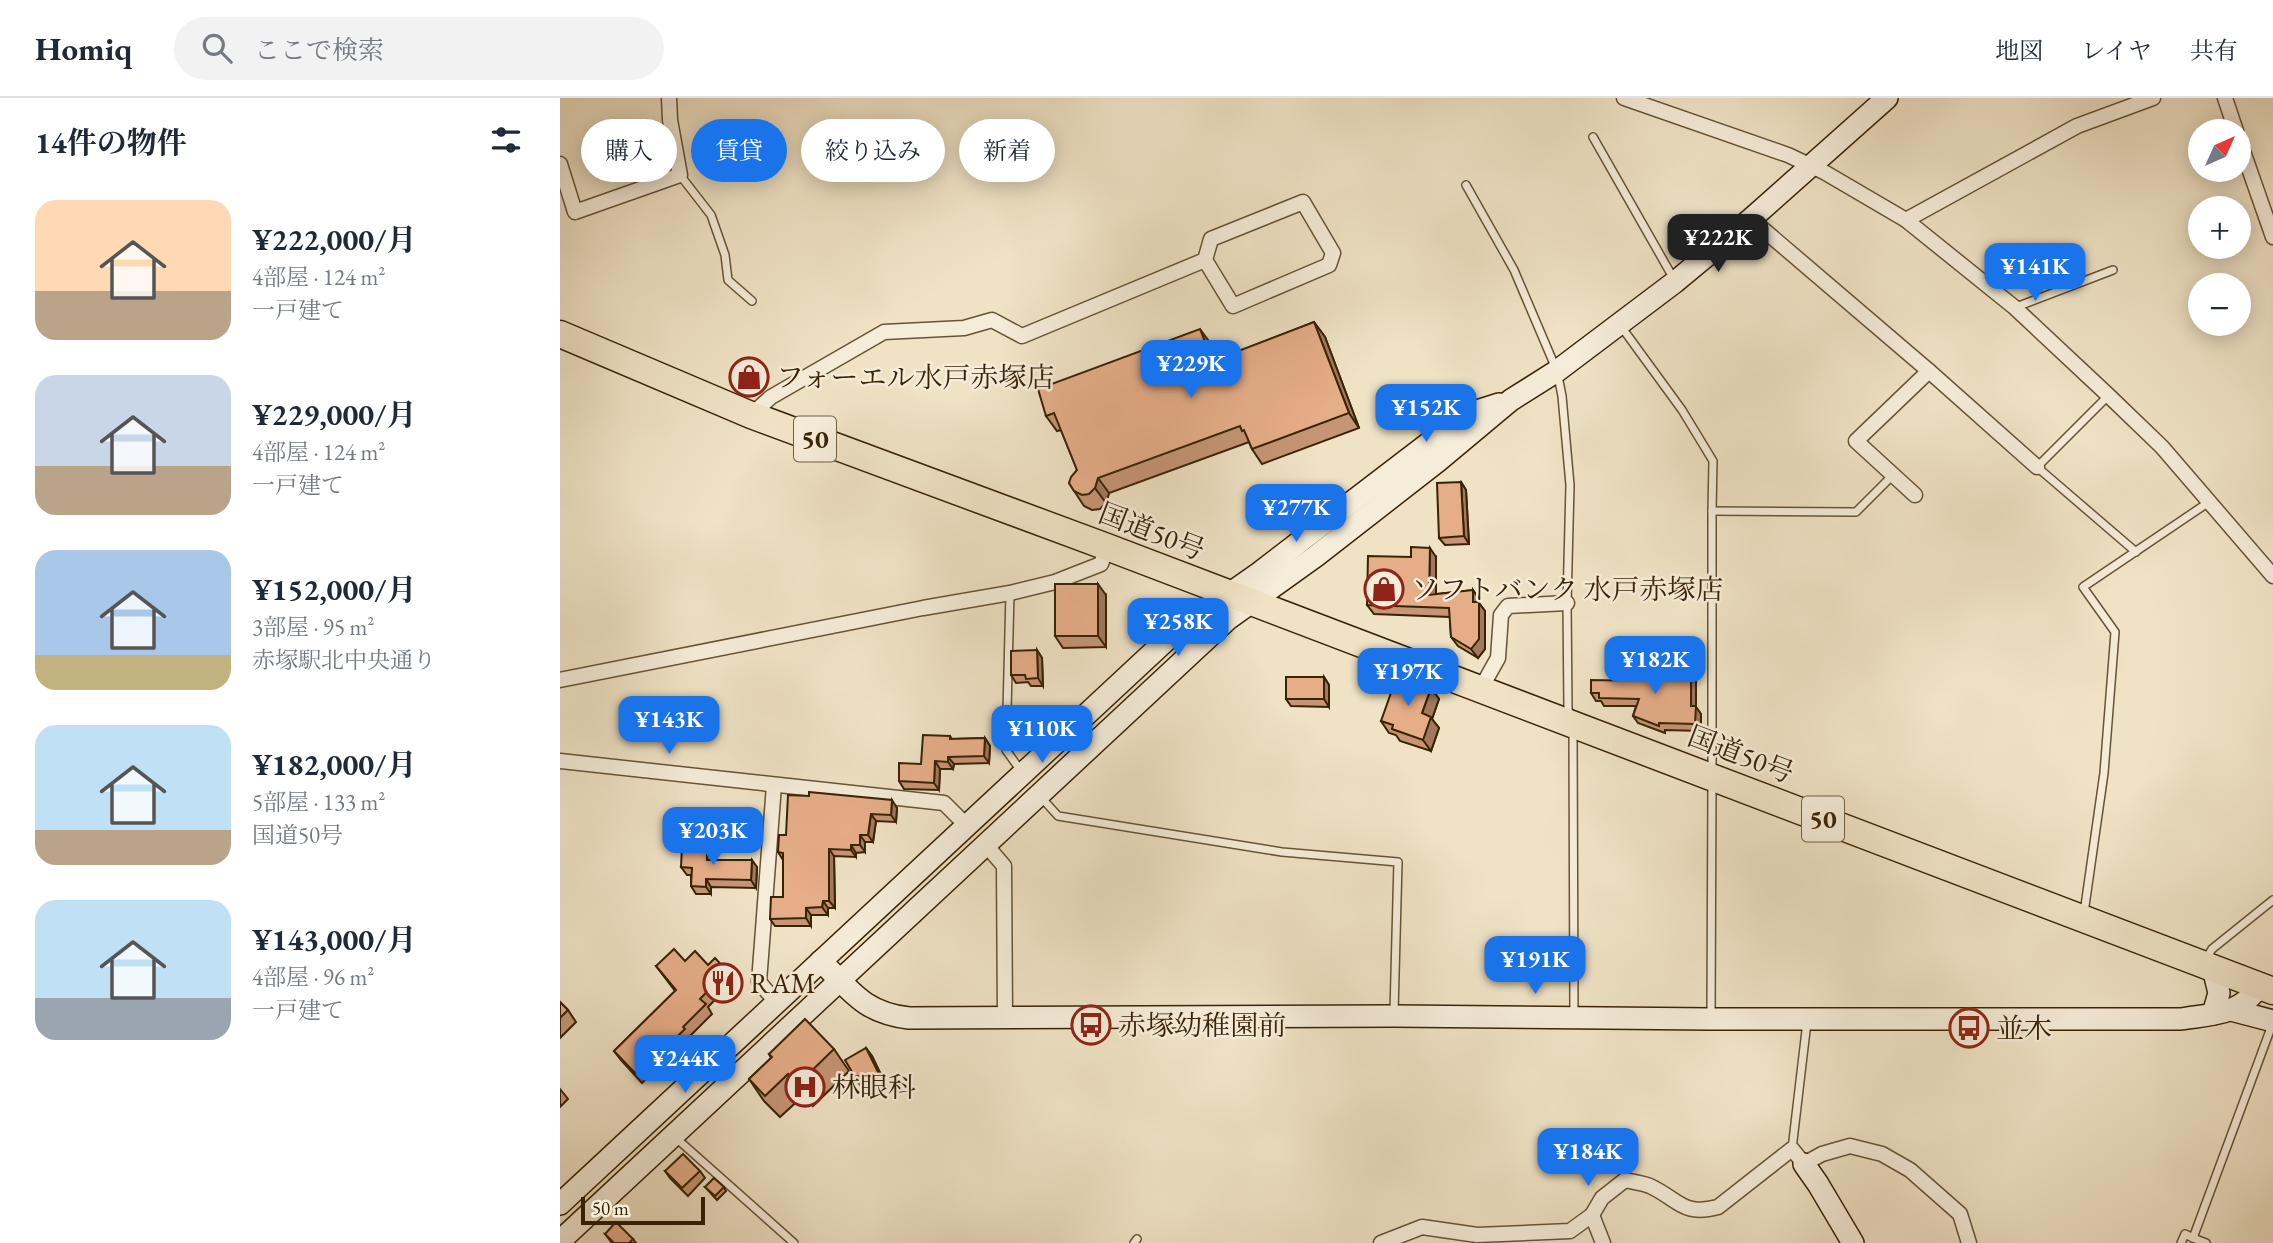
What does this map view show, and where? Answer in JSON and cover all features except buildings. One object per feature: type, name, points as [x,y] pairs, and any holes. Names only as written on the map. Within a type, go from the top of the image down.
[{"type":"highway","name":"国道50号","points":[[560,334],[751,415],[1107,547],[2266,989]]},
{"type":"street","points":[[560,164],[575,212],[680,175],[670,120],[669,98]]},
{"type":"street","points":[[1625,98],[1788,155],[1906,220],[2014,307],[2162,447],[2273,576]]},
{"type":"street","points":[[560,1204],[1175,632],[1239,598],[1455,424],[1477,411],[1511,400],[1557,371],[1619,325],[1751,219],[1887,98]]},
{"type":"street","points":[[1906,220],[2077,126],[2153,98]]},
{"type":"street","points":[[2225,98],[2232,119]]},
{"type":"street","points":[[2251,174],[2273,237]]},
{"type":"street","points":[[1303,202],[1333,253],[1329,265],[1233,306],[1205,260],[1211,239],[1303,202]]},
{"type":"street","points":[[1751,219],[2037,467]]},
{"type":"street","points":[[751,415],[771,397],[884,332],[964,328],[992,320],[1022,336],[1205,260]]},
{"type":"street","points":[[1915,495],[1856,440],[1929,371]]},
{"type":"street","points":[[560,680],[1010,593],[1055,582],[1101,564],[1107,547]]},
{"type":"street","points":[[560,1241],[1040,796],[1209,635],[1239,598]]},
{"type":"street","points":[[1480,690],[1498,659],[1501,615],[1508,606],[1567,603]]},
{"type":"street","points":[[560,761],[944,803],[967,826]]},
{"type":"street","points":[[1023,775],[1040,796]]},
{"type":"street","points":[[774,785],[760,982],[776,1002]]},
{"type":"street","points":[[986,845],[1004,866],[1005,1018]]},
{"type":"street","points":[[821,961],[865,1005],[890,1016],[909,1018],[1394,1016],[2181,1019],[2222,1012],[2247,1002],[2266,989]]},
{"type":"street","points":[[2208,966],[2219,993],[2222,1012]]},
{"type":"street","points":[[2222,1012],[2273,1021]]},
{"type":"street","points":[[1381,1243],[1422,1227],[1477,1235],[1570,1231],[1591,1215],[1602,1198],[1625,1180],[1651,1186],[1686,1208],[1704,1210],[1718,1207],[1798,1156],[1822,1154],[1850,1146],[1882,1154],[1910,1170],[1960,1214],[1969,1243]]},
{"type":"street","points":[[1798,1156],[1853,1243]]},
{"type":"street","points":[[1591,1215],[1603,1243]]},
{"type":"lane","points":[[1593,136],[1675,282]]},
{"type":"lane","points":[[680,175],[711,215],[725,255],[728,280],[752,301]]},
{"type":"lane","points":[[1466,185],[1514,270],[1557,371],[1562,396],[1570,485],[1567,603],[1568,709],[1573,724],[1574,1017]]},
{"type":"lane","points":[[2014,307],[2113,270]]},
{"type":"lane","points":[[1619,325],[1682,410],[1713,461],[1711,1019]]},
{"type":"lane","points":[[2108,395],[2037,467],[2136,552]]},
{"type":"lane","points":[[1712,511],[1856,512],[1893,475]]},
{"type":"lane","points":[[2084,918],[2104,774],[2115,632],[2083,587],[2209,502]]},
{"type":"lane","points":[[1010,593],[1006,750],[1023,775]]},
{"type":"lane","points":[[1040,796],[1058,817],[1282,852],[1398,862],[1394,1016]]},
{"type":"lane","points":[[2208,966],[2212,949],[2273,900]]},
{"type":"lane","points":[[1798,1156],[1807,1018]]},
{"type":"lane","points":[[2193,1238],[2273,1021]]},
{"type":"lane","points":[[673,1135],[794,1243]]},
{"type":"lane","points":[[2181,1243],[2185,1234],[2206,1243]]},
{"type":"place","name":"フォーエル水戸赤塚店","points":[[749,377]]},
{"type":"place","name":"ソフトバンク 水戸赤塚店","points":[[1384,589]]},
{"type":"place","name":"RAM","points":[[723,983]]},
{"type":"place","name":"赤塚幼稚園前","points":[[1091,1025]]},
{"type":"place","name":"並木","points":[[1969,1028]]},
{"type":"place","name":"林眼科","points":[[805,1087]]}]
